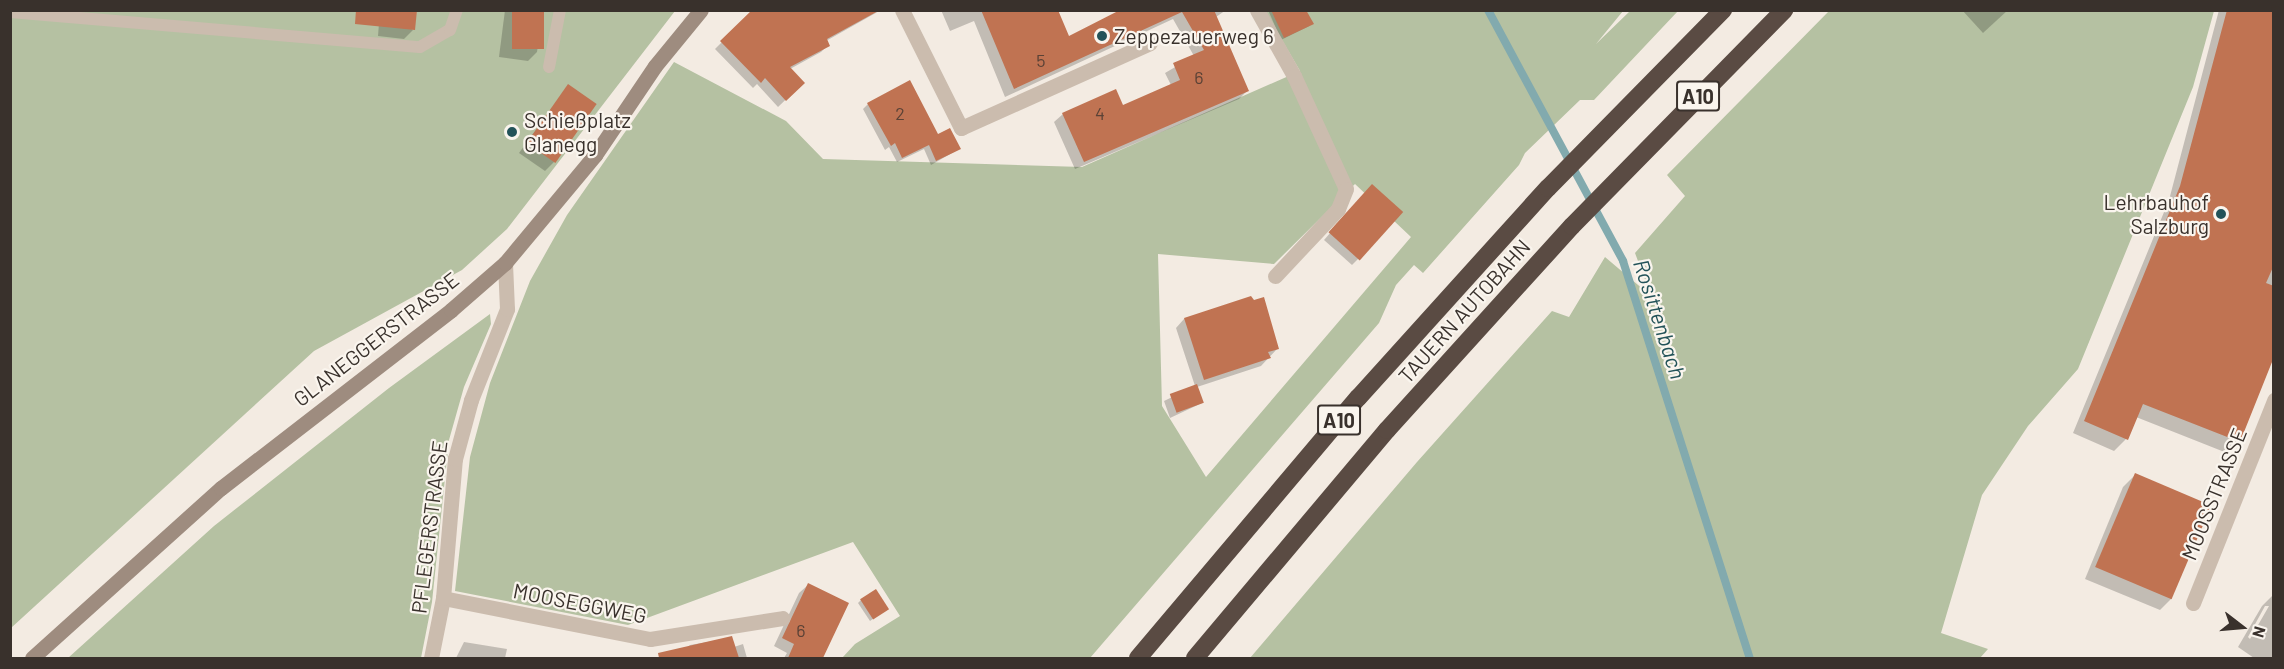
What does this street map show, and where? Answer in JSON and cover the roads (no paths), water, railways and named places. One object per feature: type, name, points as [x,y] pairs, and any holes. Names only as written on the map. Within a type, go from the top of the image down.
[{"type":"highway","name":"TAUERN AUTOBAHN","points":[[1138,658],[1358,398],[1548,188],[1723,10]]},
{"type":"highway","name":"TAUERN AUTOBAHN","points":[[1195,658],[1387,430],[1572,226],[1612,182],[1784,10]]},
{"type":"street","name":"GLANEGGERSTRASSE","points":[[32,658],[221,488],[451,310],[505,263],[588,164],[655,66],[701,10]]},
{"type":"street","points":[[902,10],[961,128],[1149,43]]},
{"type":"street","points":[[1257,10],[1294,76],[1346,189],[1338,208],[1275,276]]},
{"type":"street","name":"PFLEGERSTRASSE","points":[[431,658],[442,598],[456,459],[471,400],[507,309],[505,263]]},
{"type":"street","name":"MOOSSTRASSE","points":[[2193,603],[2274,400]]},
{"type":"street","name":"MOOSEGGWEG","points":[[442,598],[650,639],[782,618]]},
{"type":"lane","points":[[10,12],[420,47],[450,30],[457,10]]},
{"type":"lane","points":[[549,67],[560,10]]},
{"type":"waterway","name":"Rosittenbach","points":[[1488,10],[1623,261],[1750,658]]},
{"type":"place","name":"Zeppezauerweg 6","points":[[1102,36]]},
{"type":"place","name":"Schießplatz Glanegg","points":[[512,132]]},
{"type":"place","name":"Lehrbauhof Salzburg","points":[[2221,214]]}]
